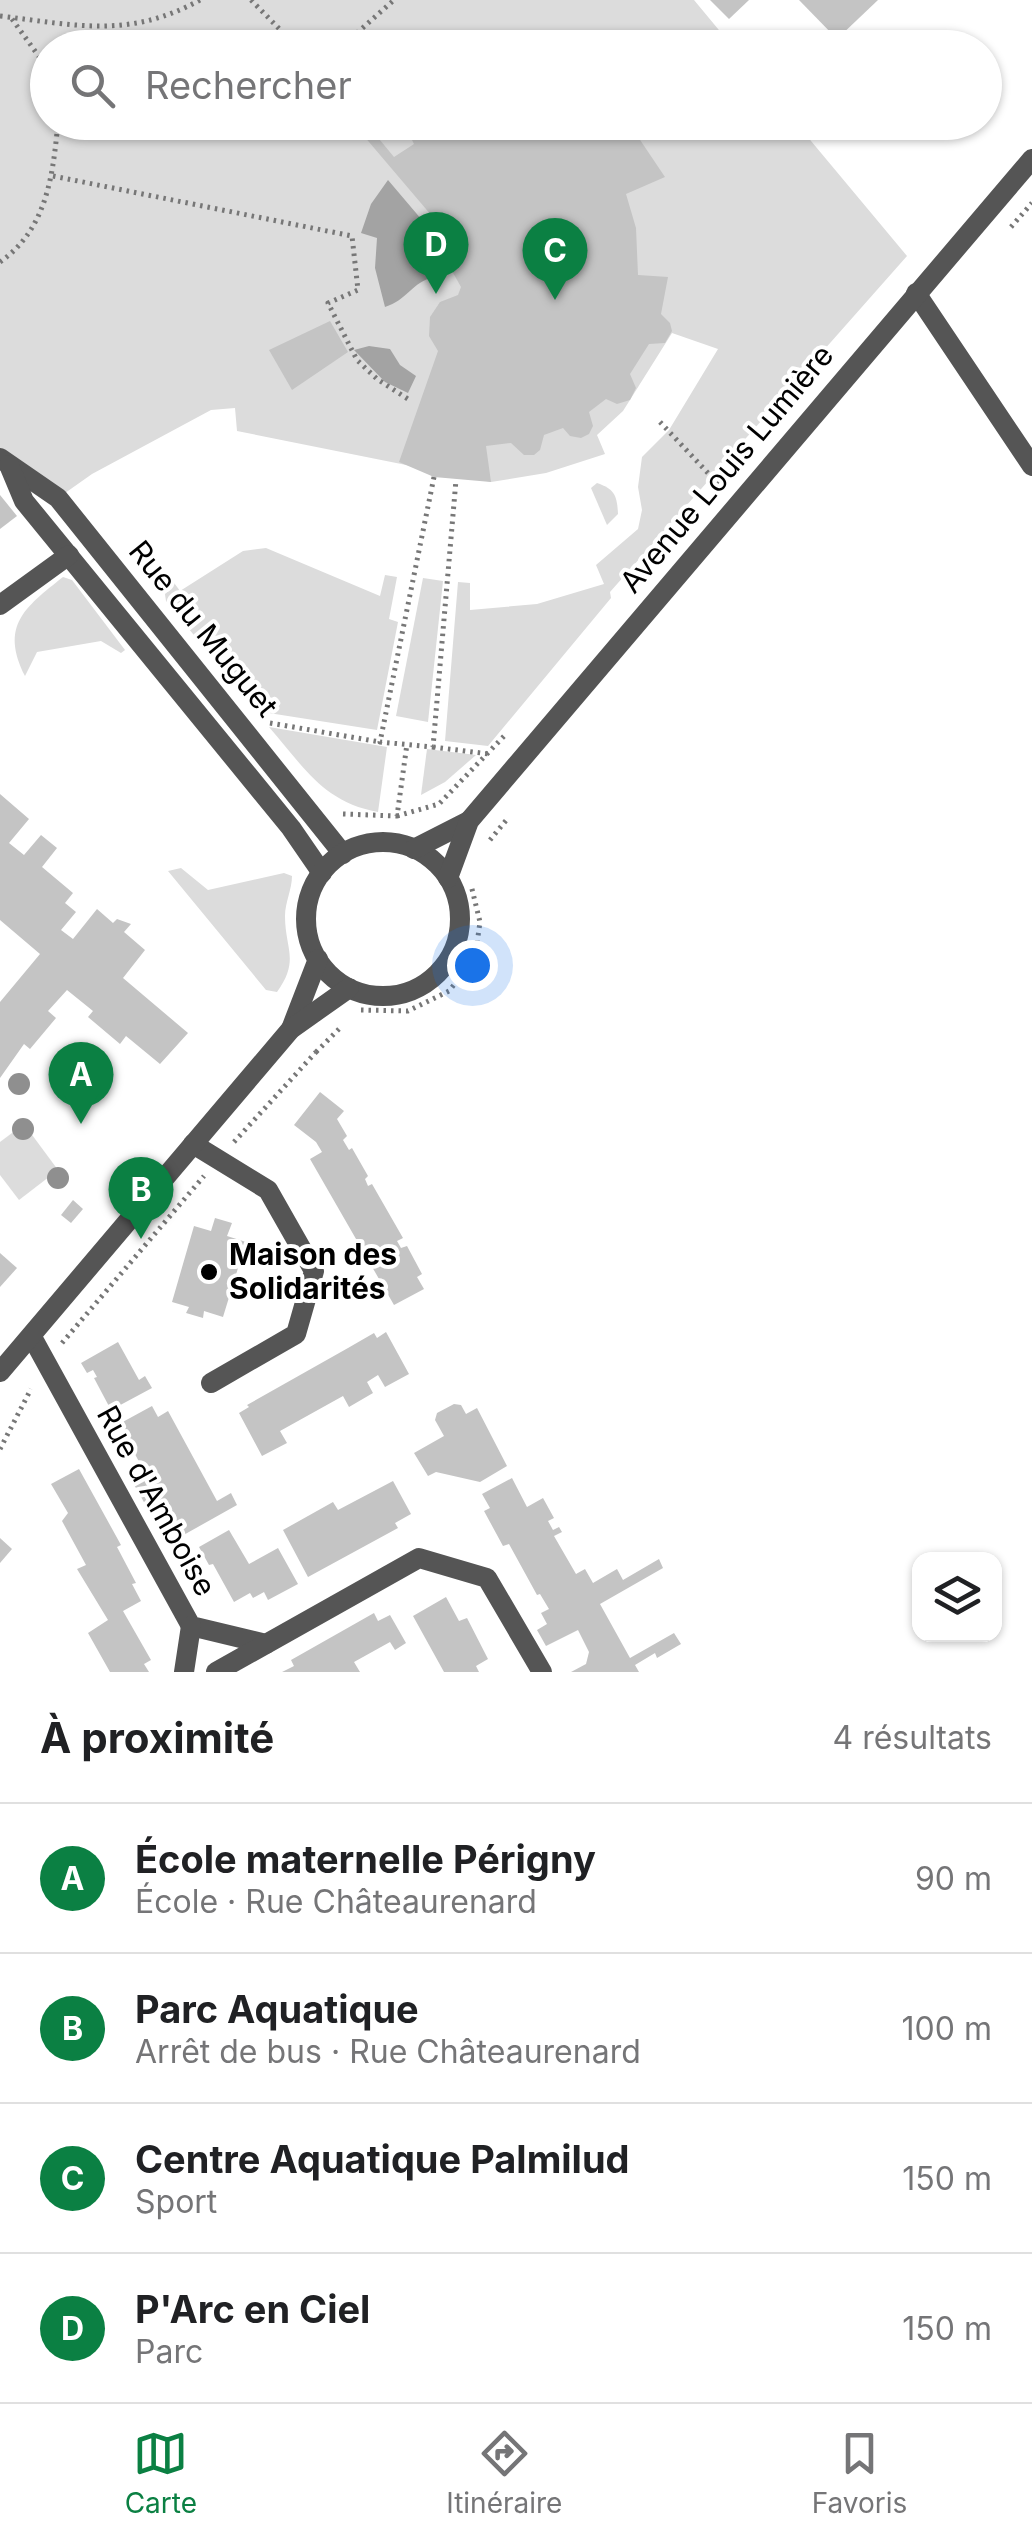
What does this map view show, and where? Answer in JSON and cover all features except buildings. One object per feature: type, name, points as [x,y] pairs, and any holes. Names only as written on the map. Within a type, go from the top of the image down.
[{"type":"street","name":"Avenue Louis Lumière","points":[[414,848],[470,820],[1032,159]]},
{"type":"street","points":[[916,293],[1032,466]]},
{"type":"street","points":[[4,461],[24,501],[290,828],[322,873]]},
{"type":"street","name":"Rue du Muguet","points":[[4,461],[58,498],[343,854]]},
{"type":"street","points":[[0,605],[69,555]]},
{"type":"street","name":"Avenue Louis Lumière","points":[[458,877],[470,820]]},
{"type":"street","points":[[378,842],[414,848],[458,877],[457,942],[448,962],[433,979],[392,996],[370,995],[331,976],[318,959],[308,938],[306,916],[311,893],[322,873],[343,854],[378,842]]},
{"type":"street","points":[[291,1029],[318,959]]},
{"type":"street","points":[[0,1372],[291,1029],[349,988]]},
{"type":"street","points":[[193,1144],[268,1190],[314,1271],[296,1334],[211,1383]]},
{"type":"street","name":"Rue d'Amboise","points":[[32,1338],[191,1626],[266,1644]]},
{"type":"street","points":[[216,1672],[419,1558],[488,1578],[542,1672]]},
{"type":"street","points":[[184,1672],[191,1626]]},
{"type":"path","points":[[0,16],[72,27],[146,24],[200,0]]},
{"type":"path","points":[[251,0],[280,30]]},
{"type":"path","points":[[360,30],[394,0]]},
{"type":"path","points":[[10,17],[30,44]]},
{"type":"path","points":[[0,262],[42,215],[53,176],[56,140]]},
{"type":"path","points":[[53,176],[352,236],[358,290],[328,302],[357,360],[377,379],[411,400]]},
{"type":"path","points":[[660,422],[738,504]]},
{"type":"path","points":[[380,742],[434,477]]},
{"type":"path","points":[[434,747],[456,480]]},
{"type":"path","points":[[272,736],[258,721],[380,742],[489,754]]},
{"type":"path","points":[[318,822],[338,810],[347,817],[397,816],[440,804],[509,732]]},
{"type":"path","points":[[397,816],[407,744]]},
{"type":"path","points":[[358,1010],[408,1012],[449,991],[475,958],[480,922],[458,877]]},
{"type":"path","points":[[0,1448],[46,1362],[217,1161],[344,1024]]},
{"type":"path","points":[[291,1029],[316,1052]]},
{"type":"shaded area","points":[[0,0],[694,0],[719,30],[30,30],[30,140],[810,140],[907,256],[610,592],[611,598],[488,746],[445,741],[458,582],[470,583],[470,610],[537,604],[604,584],[596,565],[638,529],[642,457],[669,430],[718,349],[672,333],[623,411],[597,435],[605,454],[546,473],[491,482],[237,431],[235,408],[211,410],[92,474],[58,498],[0,458]]},
{"type":"shaded area","points":[[388,180],[433,233],[426,259],[430,278],[385,307],[375,268],[377,238],[361,233],[371,204]]},
{"type":"shaded area","points":[[369,346],[390,349],[400,365],[416,376],[408,393],[385,382],[354,350]]},
{"type":"shaded area","points":[[597,483],[608,488],[617,502],[618,514],[607,525],[591,488]]},
{"type":"shaded area","points":[[266,548],[380,596],[385,575],[397,577],[389,619],[398,622],[377,730],[256,711],[166,601],[164,588],[172,580],[180,591],[243,551]]},
{"type":"shaded area","points":[[63,577],[72,580],[125,650],[121,653],[101,641],[37,652],[25,676],[15,644],[20,619]]},
{"type":"shaded area","points":[[423,578],[443,581],[428,722],[396,716]]},
{"type":"shaded area","points":[[269,727],[387,747],[378,812],[343,800],[316,781]]},
{"type":"shaded area","points":[[427,749],[476,755],[445,782],[421,795]]},
{"type":"shaded area","points":[[181,868],[208,890],[284,873],[292,876],[285,916],[290,963],[277,992],[266,990],[168,871]]},
{"type":"shaded area","points":[[24,1124],[58,1170],[19,1200],[0,1175],[0,1142]]},
{"type":"place","name":"P'Arc en Ciel","points":[[436,294]]},
{"type":"place","name":"Centre Aquatique Palmilud","points":[[555,300]]},
{"type":"place","name":"École maternelle Périgny","points":[[81,1124]]},
{"type":"place","name":"Parc Aquatique","points":[[141,1239]]},
{"type":"place","name":"Maison des Solidarités","points":[[209,1272]]}]
